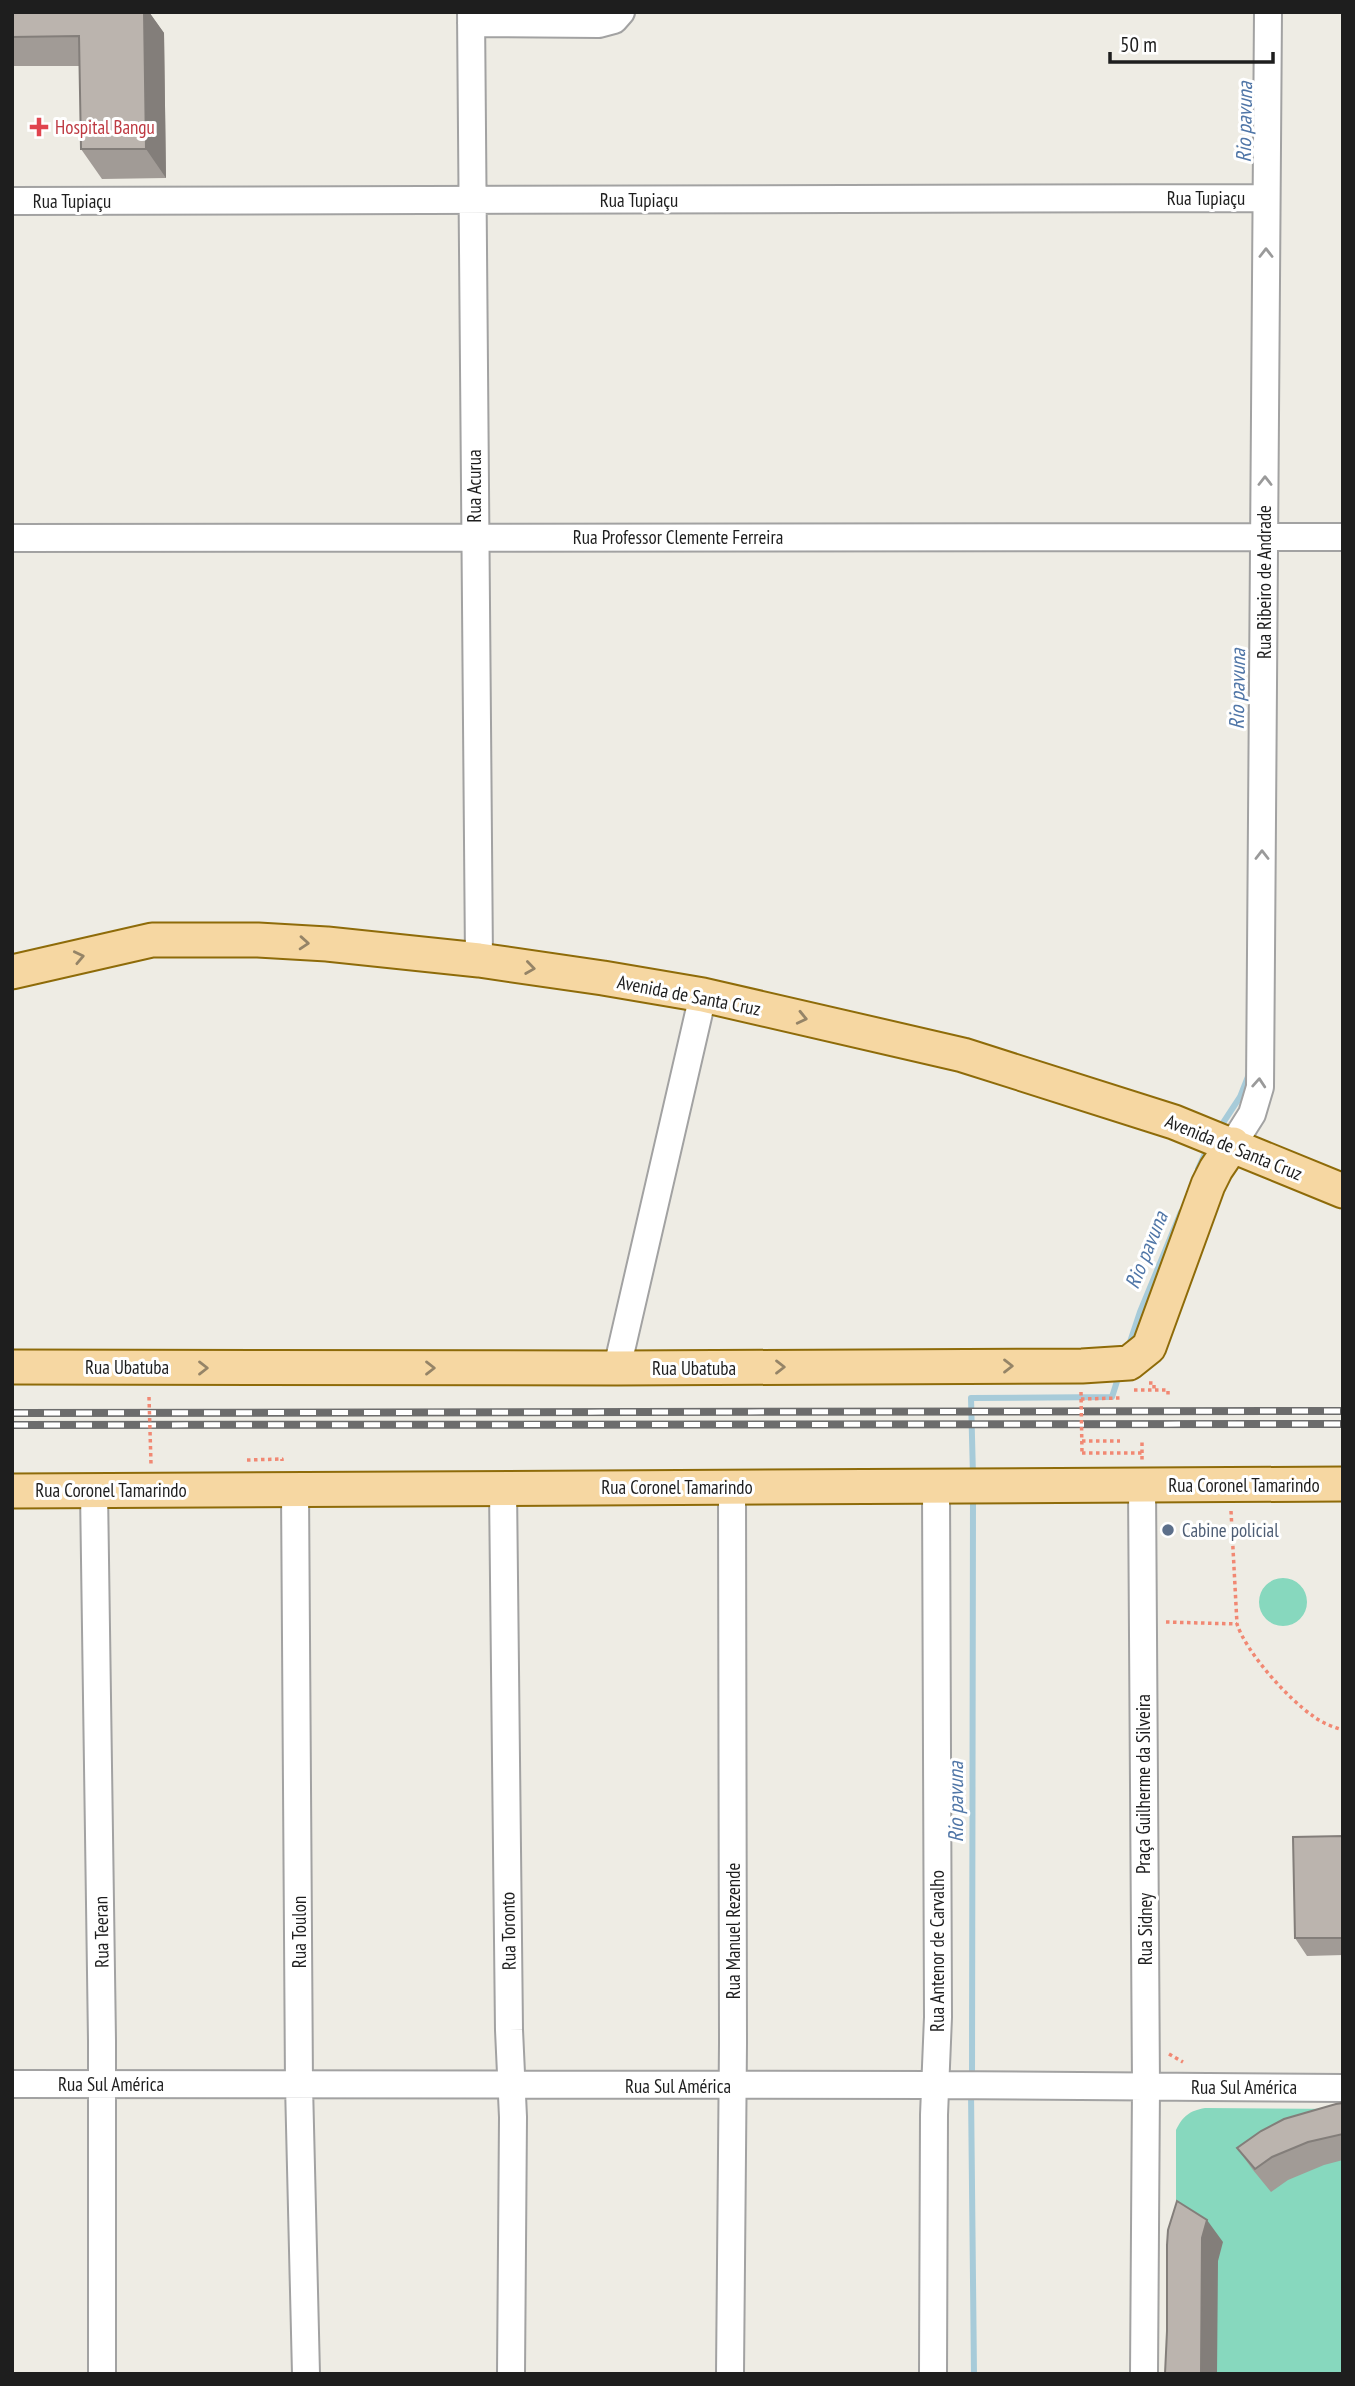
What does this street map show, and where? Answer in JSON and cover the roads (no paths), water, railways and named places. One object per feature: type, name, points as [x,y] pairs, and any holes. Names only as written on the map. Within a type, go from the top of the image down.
[{"type":"main road","name":"Avenida de Santa Cruz","points":[[12,972],[152,940],[258,940],[327,944],[478,960],[603,978],[703,995],[963,1055],[1174,1122],[1343,1191]]},
{"type":"main road","name":"Rua Ubatuba","points":[[12,1367],[617,1368],[1082,1366],[1129,1363],[1149,1348],[1208,1185],[1233,1144]]},
{"type":"main road","name":"Rua Coronel Tamarindo","points":[[12,1491],[1343,1484]]},
{"type":"street","points":[[471,17],[599,24],[614,20],[621,12]]},
{"type":"street","name":"Rua Ribeiro de Andrade","points":[[1233,1144],[1252,1114],[1260,1087],[1257,535],[1261,198],[1268,12]]},
{"type":"street","name":"Rua Acurua","points":[[471,17],[478,960]]},
{"type":"street","name":"Rua Tupiaçu","points":[[12,201],[1261,198]]},
{"type":"street","name":"Rua Professor Clemente Ferreira","points":[[12,538],[1343,537]]},
{"type":"street","points":[[617,1368],[703,995]]},
{"type":"street","name":"Rua Sidney","points":[[1142,1485],[1146,2086],[1144,2374]]},
{"type":"street","name":"Rua Antenor de Carvalho","points":[[933,2374],[938,2017],[936,1486]]},
{"type":"street","name":"Rua Manuel Rezende","points":[[730,2374],[733,2086],[732,1487]]},
{"type":"street","name":"Rua Toronto","points":[[503,1488],[510,2086],[513,2117],[511,2374]]},
{"type":"street","name":"Rua Toulon","points":[[295,1489],[299,2085],[306,2374]]},
{"type":"street","name":"Rua Teeran","points":[[94,1490],[102,2085],[102,2374]]},
{"type":"street","name":"Rua Sul América","points":[[12,2084],[1343,2088]]},
{"type":"waterway","name":"Rio pavuna","points":[[1219,1129],[1240,1097],[1249,1074]]},
{"type":"waterway","name":"Rio pavuna","points":[[1198,1169],[1208,1147]]},
{"type":"waterway","name":"Rio pavuna","points":[[1129,1345],[1181,1212]]},
{"type":"waterway","name":"Rio pavuna","points":[[973,1476],[971,1398],[1112,1397],[1119,1375]]},
{"type":"waterway","name":"Rio pavuna","points":[[972,2078],[973,1497]]},
{"type":"waterway","name":"Rio pavuna","points":[[971,2092],[974,2374]]},
{"type":"railway","points":[[12,1413],[1343,1411]]},
{"type":"railway","points":[[12,1425],[1343,1424]]},
{"type":"place","name":"Hospital Bangu","points":[[39,127]]},
{"type":"place","name":"Cabine policial","points":[[1168,1530]]}]
